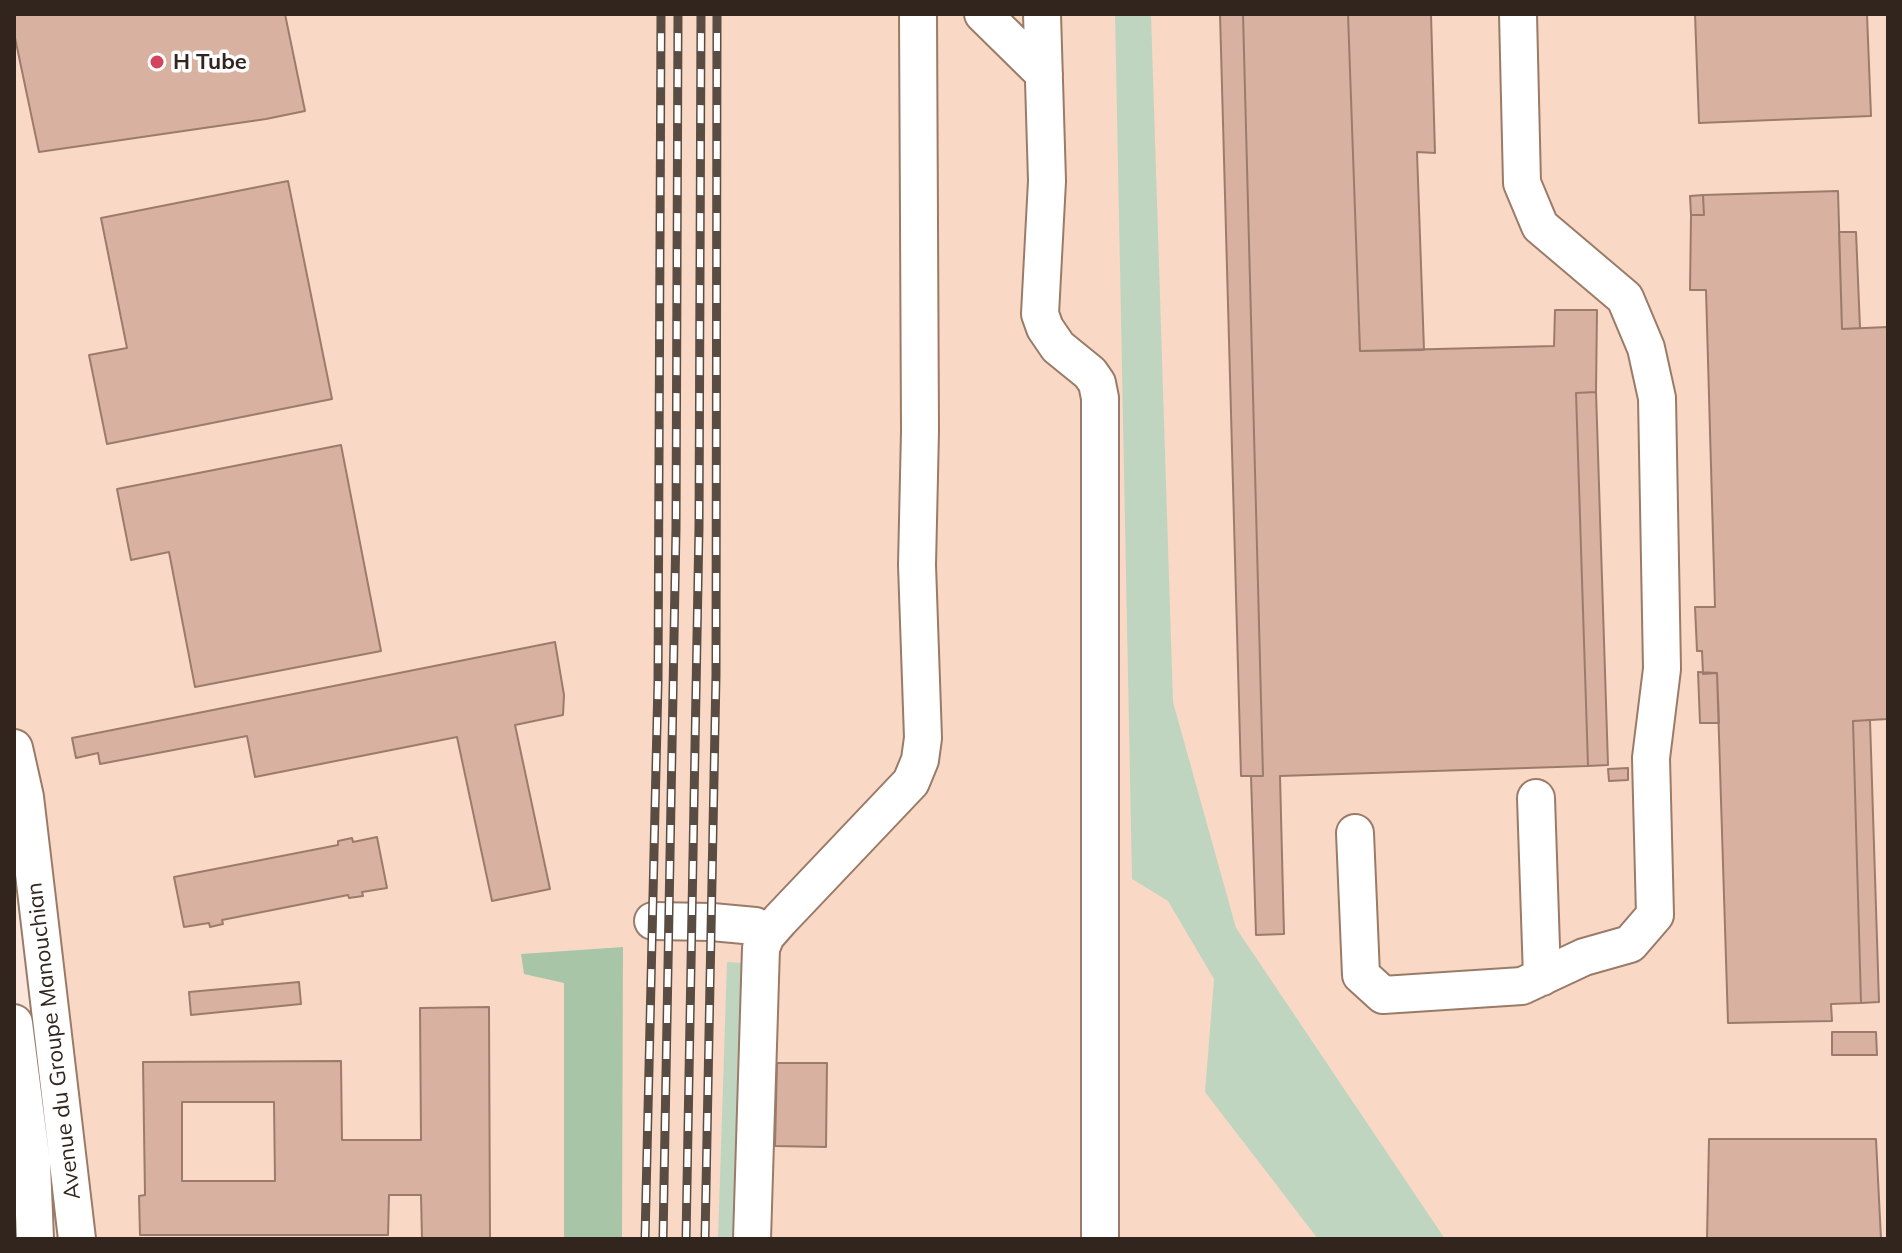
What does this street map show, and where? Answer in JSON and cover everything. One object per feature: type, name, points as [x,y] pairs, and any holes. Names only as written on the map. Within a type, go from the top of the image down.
[{"type":"street","points":[[752,1239],[761,948],[766,936],[911,782],[920,760],[923,738],[917,565],[920,431],[918,14]]},
{"type":"street","points":[[983,14],[1044,74]]},
{"type":"street","points":[[1042,14],[1047,181],[1040,314],[1058,347],[1090,373],[1097,383],[1100,398],[1100,1239]]},
{"type":"street","points":[[1355,833],[1361,975],[1383,995],[1522,986],[1584,957],[1630,944],[1655,915],[1651,758],[1662,669],[1657,398],[1646,348],[1625,298],[1540,226],[1522,183],[1518,14]]},
{"type":"street","name":"Avenue du Groupe Manouchian","points":[[14,748],[25,797],[77,1239]]},
{"type":"street","points":[[1536,798],[1542,977]]},
{"type":"street","points":[[653,921],[755,926],[766,936]]},
{"type":"street","name":"Avenue du Groupe Manouchian","points":[[14,1023],[32,1164],[35,1239]]},
{"type":"shaded area","points":[[14,14],[1888,14],[1888,1239],[56,1239],[40,1070],[14,878]]},
{"type":"green space","points":[[1115,14],[1151,14],[1173,702],[1236,928],[1445,1239],[1318,1239],[1205,1092],[1214,979],[1168,901],[1132,879]]},
{"type":"green space","points":[[623,947],[622,1239],[564,1239],[564,983],[524,974],[521,954]]},
{"type":"green space","points":[[727,962],[744,963],[739,1239],[718,1239]]},
{"type":"building","name":"H Tube","points":[[14,14],[285,14],[305,111],[39,152],[14,33]]},
{"type":"building","points":[[1220,14],[1243,14],[1263,776],[1241,776]]},
{"type":"building","points":[[1243,14],[1348,14],[1360,351],[1554,346],[1555,310],[1597,310],[1596,392],[1576,393],[1588,766],[1280,776],[1284,934],[1256,935],[1251,776],[1263,776]]},
{"type":"building","points":[[1348,14],[1431,14],[1435,153],[1417,152],[1424,350],[1360,351]]},
{"type":"building","points":[[1695,14],[1867,14],[1871,116],[1699,123]]},
{"type":"building","points":[[288,181],[332,399],[107,444],[89,355],[127,348],[101,218]]},
{"type":"building","points":[[1838,191],[1842,329],[1888,327],[1888,719],[1853,721],[1861,1003],[1831,1004],[1832,1021],[1728,1023],[1717,673],[1703,674],[1702,651],[1697,651],[1695,607],[1715,607],[1706,290],[1690,290],[1691,215],[1704,215],[1703,195]]},
{"type":"building","points":[[1703,195],[1704,215],[1691,215],[1690,196]]},
{"type":"building","points":[[1839,232],[1856,232],[1860,328],[1842,329]]},
{"type":"building","points":[[1596,392],[1608,765],[1588,766],[1576,393]]},
{"type":"building","points":[[341,445],[381,651],[195,687],[169,552],[131,560],[117,489]]},
{"type":"building","points":[[555,642],[564,695],[563,715],[515,725],[550,889],[492,901],[457,737],[255,777],[247,736],[100,764],[98,753],[76,758],[72,738]]},
{"type":"building","points":[[1698,672],[1717,673],[1719,723],[1700,723]]},
{"type":"building","points":[[1870,720],[1879,1002],[1861,1003],[1853,721]]},
{"type":"building","points":[[1628,768],[1628,780],[1609,781],[1608,769]]},
{"type":"building","points":[[377,837],[387,888],[362,892],[363,896],[349,898],[348,895],[222,920],[223,924],[210,927],[209,923],[184,927],[174,877],[338,845],[338,841],[352,838],[353,842]]},
{"type":"building","points":[[299,982],[301,1004],[191,1015],[189,992]]},
{"type":"building","points":[[489,1007],[490,1239],[422,1239],[421,1195],[389,1195],[388,1235],[140,1235],[139,1196],[145,1195],[143,1062],[341,1061],[342,1140],[421,1140],[420,1008]],"holes":[[[182,1102],[274,1102],[275,1181],[182,1181]]]},
{"type":"building","points":[[1832,1032],[1876,1032],[1877,1055],[1832,1055]]},
{"type":"building","points":[[777,1063],[827,1063],[826,1147],[775,1146]]},
{"type":"building","points":[[1709,1139],[1876,1139],[1881,1239],[1707,1239]]},
{"type":"railway","points":[[645,1239],[658,681],[661,14]]},
{"type":"railway","points":[[663,1239],[676,528],[678,14]]},
{"type":"railway","points":[[686,1239],[699,527],[701,14]]},
{"type":"railway","points":[[705,1239],[716,675],[717,14]]},
{"type":"place","name":"H Tube","points":[[157,62]]}]
